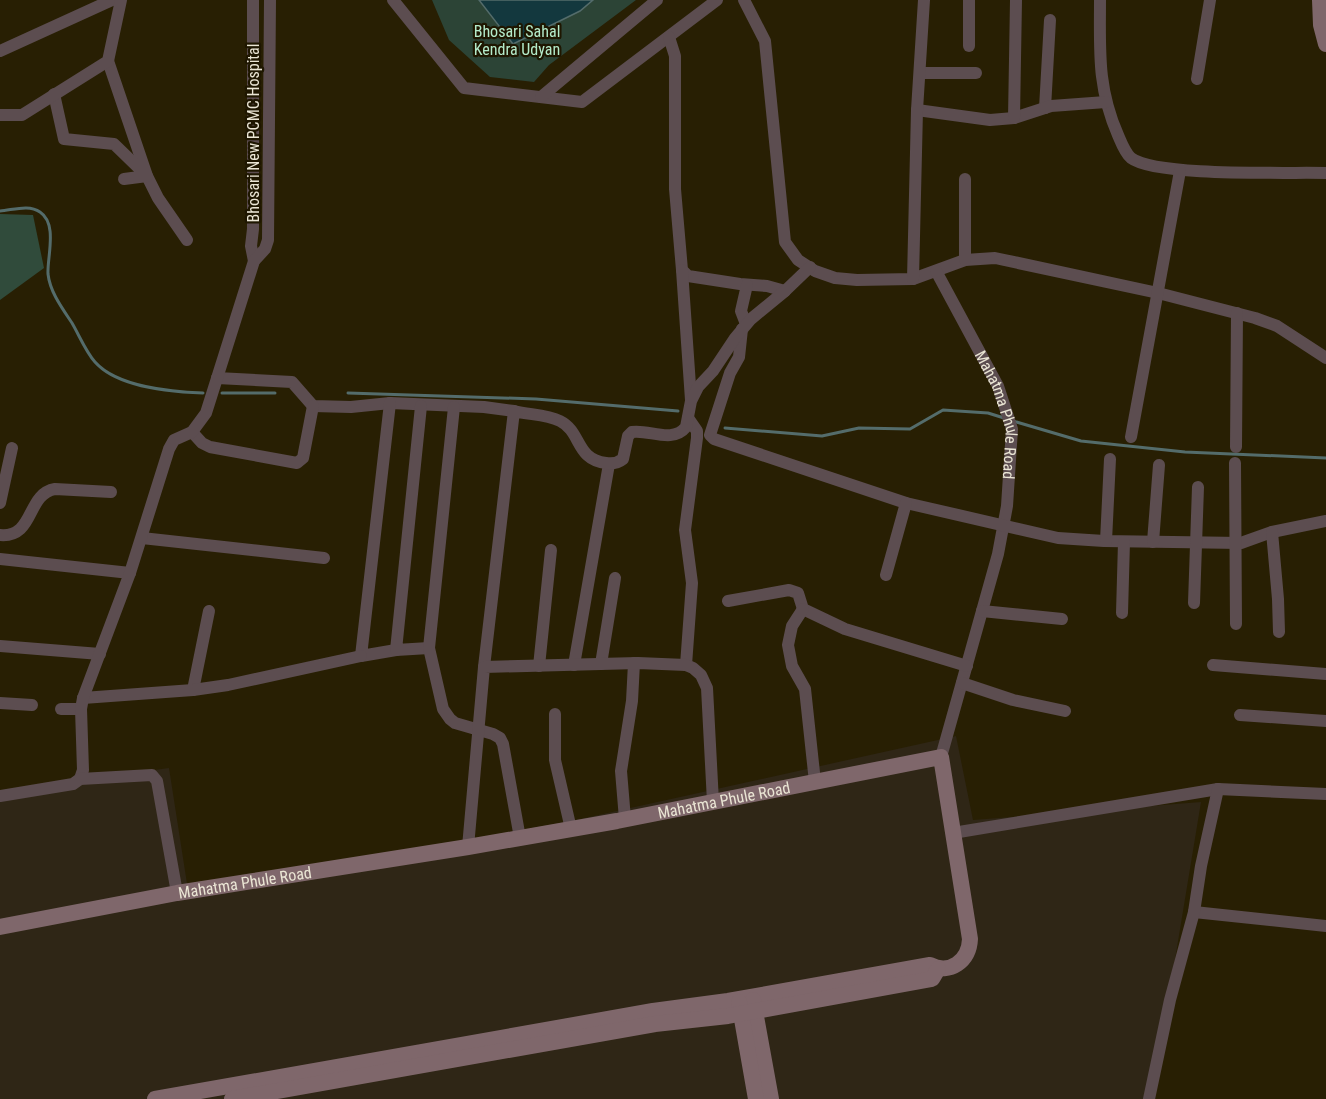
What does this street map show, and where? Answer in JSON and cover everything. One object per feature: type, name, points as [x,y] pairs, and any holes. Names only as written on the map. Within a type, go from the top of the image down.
[{"type":"street","points":[[0,51],[112,0]]},
{"type":"street","points":[[121,0],[108,61],[147,176],[158,198],[187,240]]},
{"type":"street","name":"Bhosari New PCMC Hospital","points":[[253,0],[253,229],[250,246],[254,261]]},
{"type":"street","name":"Bhosari New PCMC Hospital","points":[[192,432],[206,413],[254,261],[265,249],[270,227],[270,0]]},
{"type":"street","points":[[393,0],[464,88],[582,102],[717,0]]},
{"type":"street","points":[[541,97],[657,0]]},
{"type":"street","points":[[744,0],[765,41],[785,242],[798,260],[835,278],[866,280],[913,279],[965,260],[994,258],[1158,293],[1237,313],[1276,326],[1326,358]]},
{"type":"street","points":[[913,279],[917,110],[924,0]]},
{"type":"street","points":[[969,0],[969,46]]},
{"type":"street","points":[[1014,118],[1016,0]]},
{"type":"street","points":[[1100,0],[1100,75],[1118,137],[1131,158],[1145,165],[1180,171],[1326,173]]},
{"type":"street","points":[[1197,79],[1210,0]]},
{"type":"street","points":[[1320,0],[1321,25],[1326,44]]},
{"type":"street","points":[[1045,108],[1050,20]]},
{"type":"street","points":[[217,378],[292,382],[313,406],[351,407],[390,403],[484,407],[554,418],[562,422],[587,457],[596,462],[609,464],[619,463],[623,459],[628,436],[632,432],[658,435],[678,434],[686,427],[691,401],[675,189],[675,56],[669,37]]},
{"type":"street","points":[[0,115],[22,115],[108,61]]},
{"type":"street","points":[[920,73],[976,73]]},
{"type":"street","points":[[54,94],[64,139],[114,144],[147,176]]},
{"type":"street","points":[[917,110],[990,120],[1014,118],[1045,108],[1106,102]]},
{"type":"street","points":[[1131,437],[1180,171]]},
{"type":"street","points":[[124,179],[147,176]]},
{"type":"street","points":[[964,179],[965,260]]},
{"type":"street","points":[[691,401],[698,387],[713,371],[744,327],[810,267]]},
{"type":"street","points":[[682,270],[688,276],[767,286],[785,291]]},
{"type":"street","name":"Mahatma Phule Road","points":[[0,927],[177,893],[468,848],[941,758],[998,554],[1007,506],[1012,429],[998,386],[936,271]]},
{"type":"street","points":[[747,285],[741,311],[744,327],[739,357],[730,373],[710,430],[714,439],[906,503],[1058,538],[1124,542],[1241,543],[1272,532],[1326,521]]},
{"type":"street","points":[[1236,447],[1237,313]]},
{"type":"street","points":[[361,656],[390,403]]},
{"type":"street","points":[[80,779],[83,770],[82,703],[130,573],[169,449],[174,440],[192,432],[202,443],[210,447],[297,463],[303,458],[313,406]]},
{"type":"street","points":[[396,650],[421,406]]},
{"type":"street","points":[[454,407],[429,648],[443,709],[455,723],[494,734],[503,744],[520,838]]},
{"type":"street","points":[[468,848],[477,731],[514,411]]},
{"type":"street","points":[[686,665],[692,583],[685,530],[697,438],[697,431],[688,418]]},
{"type":"street","points":[[0,503],[12,448]]},
{"type":"street","points":[[1106,541],[1110,459]]},
{"type":"street","points":[[1235,463],[1236,624]]},
{"type":"street","points":[[574,665],[609,464]]},
{"type":"street","points":[[1153,542],[1159,465]]},
{"type":"street","points":[[1194,603],[1194,543],[1198,487]]},
{"type":"street","points":[[0,536],[9,536],[23,527],[41,495],[47,490],[111,492]]},
{"type":"street","points":[[886,575],[906,503]]},
{"type":"street","points":[[1272,532],[1279,632]]},
{"type":"street","points":[[142,538],[324,558]]},
{"type":"street","points":[[1122,613],[1124,542]]},
{"type":"street","points":[[539,666],[551,550]]},
{"type":"street","points":[[0,559],[130,573]]},
{"type":"street","points":[[601,664],[615,579]]},
{"type":"street","points":[[728,601],[789,590],[798,593],[803,609],[845,629],[967,666]]},
{"type":"street","points":[[803,609],[792,626],[788,645],[792,666],[805,689],[815,782]]},
{"type":"street","points":[[193,690],[209,610]]},
{"type":"street","points":[[982,611],[1062,620]]},
{"type":"street","points":[[0,646],[100,654]]},
{"type":"street","points":[[61,709],[82,703],[228,685],[361,656],[396,650],[429,648]]},
{"type":"street","points":[[484,667],[634,663],[686,665],[693,668],[701,675],[707,688],[713,802]]},
{"type":"street","points":[[625,819],[621,771],[632,701],[634,663]]},
{"type":"street","points":[[1213,665],[1326,674]]},
{"type":"street","points":[[962,683],[1013,700],[1065,711]]},
{"type":"street","points":[[0,703],[32,705]]},
{"type":"street","points":[[555,714],[555,760],[570,829]]},
{"type":"street","points":[[1240,715],[1326,721]]},
{"type":"street","points":[[155,1099],[463,1051],[656,1024],[930,965],[938,969],[956,964],[963,960],[969,949],[970,939],[941,758]]},
{"type":"street","points":[[0,796],[73,784],[80,779],[152,775],[157,780],[177,893]]},
{"type":"street","points":[[953,833],[1218,789],[1326,794]]},
{"type":"street","points":[[1149,1099],[1170,1000],[1194,912],[1201,866],[1218,789]]},
{"type":"street","points":[[1194,912],[1326,926]]},
{"type":"street","points":[[747,1005],[756,1099]]},
{"type":"street","points":[[747,1005],[771,1099]]},
{"type":"street","points":[[232,1099],[463,1051]]},
{"type":"shaded area","points":[[956,736],[973,820],[1201,802],[1152,1099],[0,1099],[0,791],[169,768],[188,890],[576,820]]},
{"type":"green space","name":"Bhosari Sahal Kendra Udyan","points":[[432,0],[636,0],[549,65],[534,82],[490,77],[449,40]]},
{"type":"green space","points":[[0,214],[33,215],[44,268],[0,300]]},
{"type":"water","points":[[479,0],[593,0],[580,11],[513,44]]},
{"type":"waterway","points":[[0,211],[31,208],[45,217],[50,232],[48,274],[51,287],[95,362],[105,370],[131,383],[161,389],[203,393]]},
{"type":"waterway","points":[[222,393],[275,393]]},
{"type":"waterway","points":[[348,393],[536,399],[678,411]]},
{"type":"waterway","points":[[725,428],[822,436],[859,428],[910,429],[943,410],[988,413],[1004,418]]},
{"type":"waterway","points":[[1013,421],[1081,441],[1185,452],[1326,458]]}]
